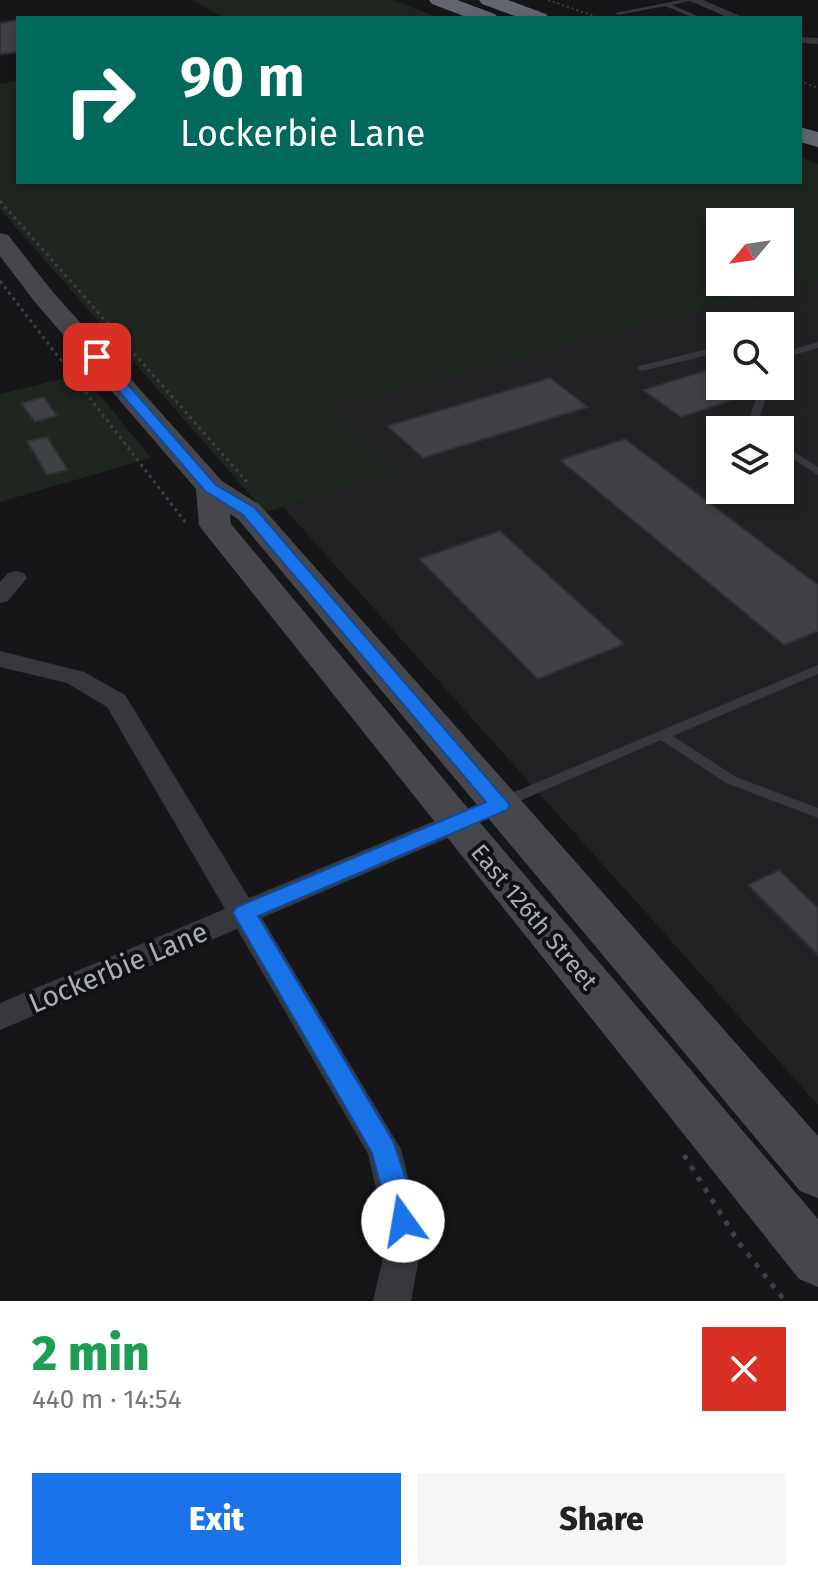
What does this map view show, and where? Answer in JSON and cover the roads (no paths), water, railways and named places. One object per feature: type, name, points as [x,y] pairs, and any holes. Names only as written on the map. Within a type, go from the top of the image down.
[{"type":"highway","points":[[439,0],[483,16]]},
{"type":"highway","points":[[489,0],[533,16]]},
{"type":"main road","name":"East 126th Street","points":[[0,240],[43,296],[211,488],[249,512],[818,1174]]},
{"type":"main road","name":"East 126th Street","points":[[211,488],[215,525],[456,823],[818,1260]]},
{"type":"street","points":[[692,0],[734,16]]},
{"type":"street","points":[[0,596],[16,578]]},
{"type":"street","points":[[0,659],[77,677],[99,687],[116,701],[384,1149],[401,1203],[405,1239],[392,1301]]},
{"type":"street","name":"Lockerbie Lane","points":[[0,1017],[456,823]]},
{"type":"lane","points":[[618,13],[692,0]]},
{"type":"lane","points":[[665,4],[694,16]]},
{"type":"lane","points":[[794,352],[818,345]]},
{"type":"lane","points":[[642,368],[706,352]]},
{"type":"lane","points":[[794,456],[818,472]]},
{"type":"lane","points":[[456,823],[818,669]]},
{"type":"lane","points":[[664,736],[731,780],[818,813]]}]
